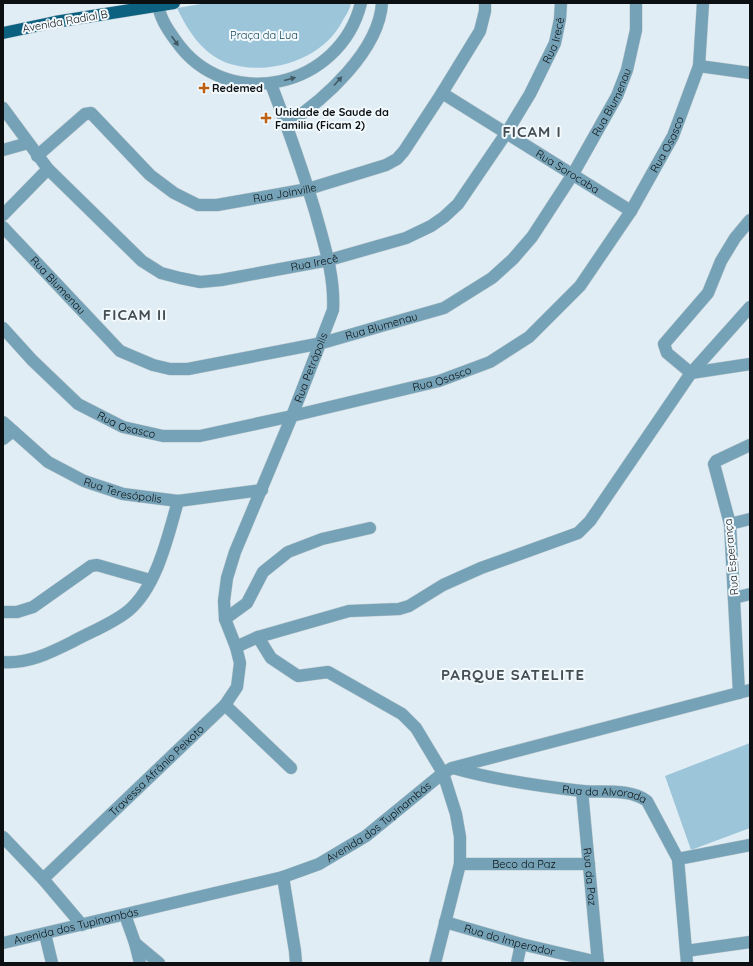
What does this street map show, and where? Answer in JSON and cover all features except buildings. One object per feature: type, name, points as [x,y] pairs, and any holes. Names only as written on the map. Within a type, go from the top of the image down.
[{"type":"main road","name":"Avenida Radial B","points":[[3,33],[55,22],[174,3]]},
{"type":"street","name":"Rua Joinville","points":[[37,156],[85,114],[91,113],[150,175],[174,193],[198,205],[217,205],[308,189],[386,165],[397,158],[404,151],[480,31],[485,11],[485,3]]},
{"type":"street","name":"Rua Irecê","points":[[3,108],[28,144],[48,169],[142,261],[161,273],[200,282],[221,280],[329,260],[406,238],[431,226],[444,217],[458,204],[507,132],[530,94],[555,43],[560,19],[561,3]]},
{"type":"street","name":"Rua Blumenau","points":[[3,227],[120,351],[153,365],[170,369],[188,369],[322,343],[444,308],[486,282],[513,260],[532,237],[573,174],[617,96],[627,70],[636,30],[636,3]]},
{"type":"street","name":"Rua Osasco","points":[[3,328],[32,360],[78,404],[123,427],[163,436],[200,436],[292,416],[439,380],[490,362],[529,337],[580,286],[631,211],[673,136],[699,66],[703,3]]},
{"type":"street","points":[[158,5],[167,29],[181,50],[200,66],[222,77],[246,84],[271,84],[296,78],[323,62],[337,50],[352,28],[361,4],[381,6],[379,20],[372,38],[358,59],[327,93],[307,111],[287,124]]},
{"type":"street","points":[[699,66],[750,73]]},
{"type":"street","name":"Rua Petrópolis","points":[[236,647],[225,619],[224,601],[227,578],[235,552],[322,343],[333,310],[334,298],[329,260],[287,124],[271,84]]},
{"type":"street","name":"Rua Sorocaba","points":[[442,93],[507,132],[631,211]]},
{"type":"street","points":[[3,150],[28,144]]},
{"type":"street","points":[[3,215],[48,169]]},
{"type":"street","points":[[750,220],[735,238],[721,261],[708,294],[700,305],[665,341],[667,353],[691,372],[750,364]]},
{"type":"street","points":[[236,647],[258,637],[349,611],[409,606],[443,585],[481,568],[578,533],[590,521],[691,372],[750,306]]},
{"type":"street","name":"Rua Teresópolis","points":[[3,422],[48,462],[84,482],[123,494],[178,501],[262,490]]},
{"type":"street","points":[[3,439],[13,431]]},
{"type":"street","name":"Rua Esperança","points":[[744,691],[734,598],[730,524],[714,464],[716,461],[750,445]]},
{"type":"street","points":[[3,662],[12,663],[37,658],[113,621],[127,612],[138,602],[150,580],[164,548],[178,501]]},
{"type":"street","points":[[730,524],[750,519]]},
{"type":"street","points":[[225,619],[247,603],[263,572],[288,552],[322,539],[370,528]]},
{"type":"street","points":[[3,612],[17,612],[33,607],[91,566],[97,565],[150,580]]},
{"type":"street","points":[[734,598],[750,594]]},
{"type":"street","points":[[258,637],[271,658],[298,676],[328,672],[402,714],[416,728],[447,770],[460,837],[460,864],[436,963]]},
{"type":"street","name":"Travessa Afrânio Peixoto","points":[[43,879],[225,705],[237,687],[240,676],[240,663],[236,647]]},
{"type":"street","name":"Avenida dos Tupinambás","points":[[3,943],[283,877],[319,864],[366,836],[447,770],[744,691]]},
{"type":"street","points":[[225,705],[292,768]]},
{"type":"street","points":[[474,762],[486,778]]},
{"type":"street","name":"Rua da Alvorada","points":[[447,770],[486,778],[582,791],[631,793],[640,796],[652,808],[678,859],[687,963]]},
{"type":"street","name":"Rua da Paz","points":[[582,791],[598,962]]},
{"type":"street","points":[[3,837],[43,879],[82,925]]},
{"type":"street","points":[[678,859],[750,845]]},
{"type":"street","name":"Beco da Paz","points":[[460,864],[589,864]]},
{"type":"street","points":[[283,877],[296,951],[296,963]]},
{"type":"street","points":[[125,915],[140,963]]},
{"type":"street","name":"Rua do Imperador","points":[[445,922],[521,944],[598,962]]},
{"type":"street","points":[[46,934],[52,963]]},
{"type":"street","points":[[686,951],[750,942]]},
{"type":"street","points":[[135,943],[159,963]]},
{"type":"street","points":[[517,963],[521,944]]},
{"type":"green space","name":"Praça da Lua","points":[[207,3],[351,3],[350,8],[333,35],[321,46],[308,55],[292,62],[259,68],[243,67],[218,59],[203,47],[191,33],[177,8]]},
{"type":"green space","points":[[750,743],[750,828],[691,850],[665,776]]},
{"type":"place","name":"Redemed","points":[[204,88]]},
{"type":"place","name":"Unidade de Saude da Familia (Ficam 2)","points":[[266,118]]},
{"type":"district","name":"FICAM I","points":[[532,131]]},
{"type":"district","name":"FICAM II","points":[[135,314]]},
{"type":"district","name":"PARQUE SATELITE","points":[[513,674]]}]
